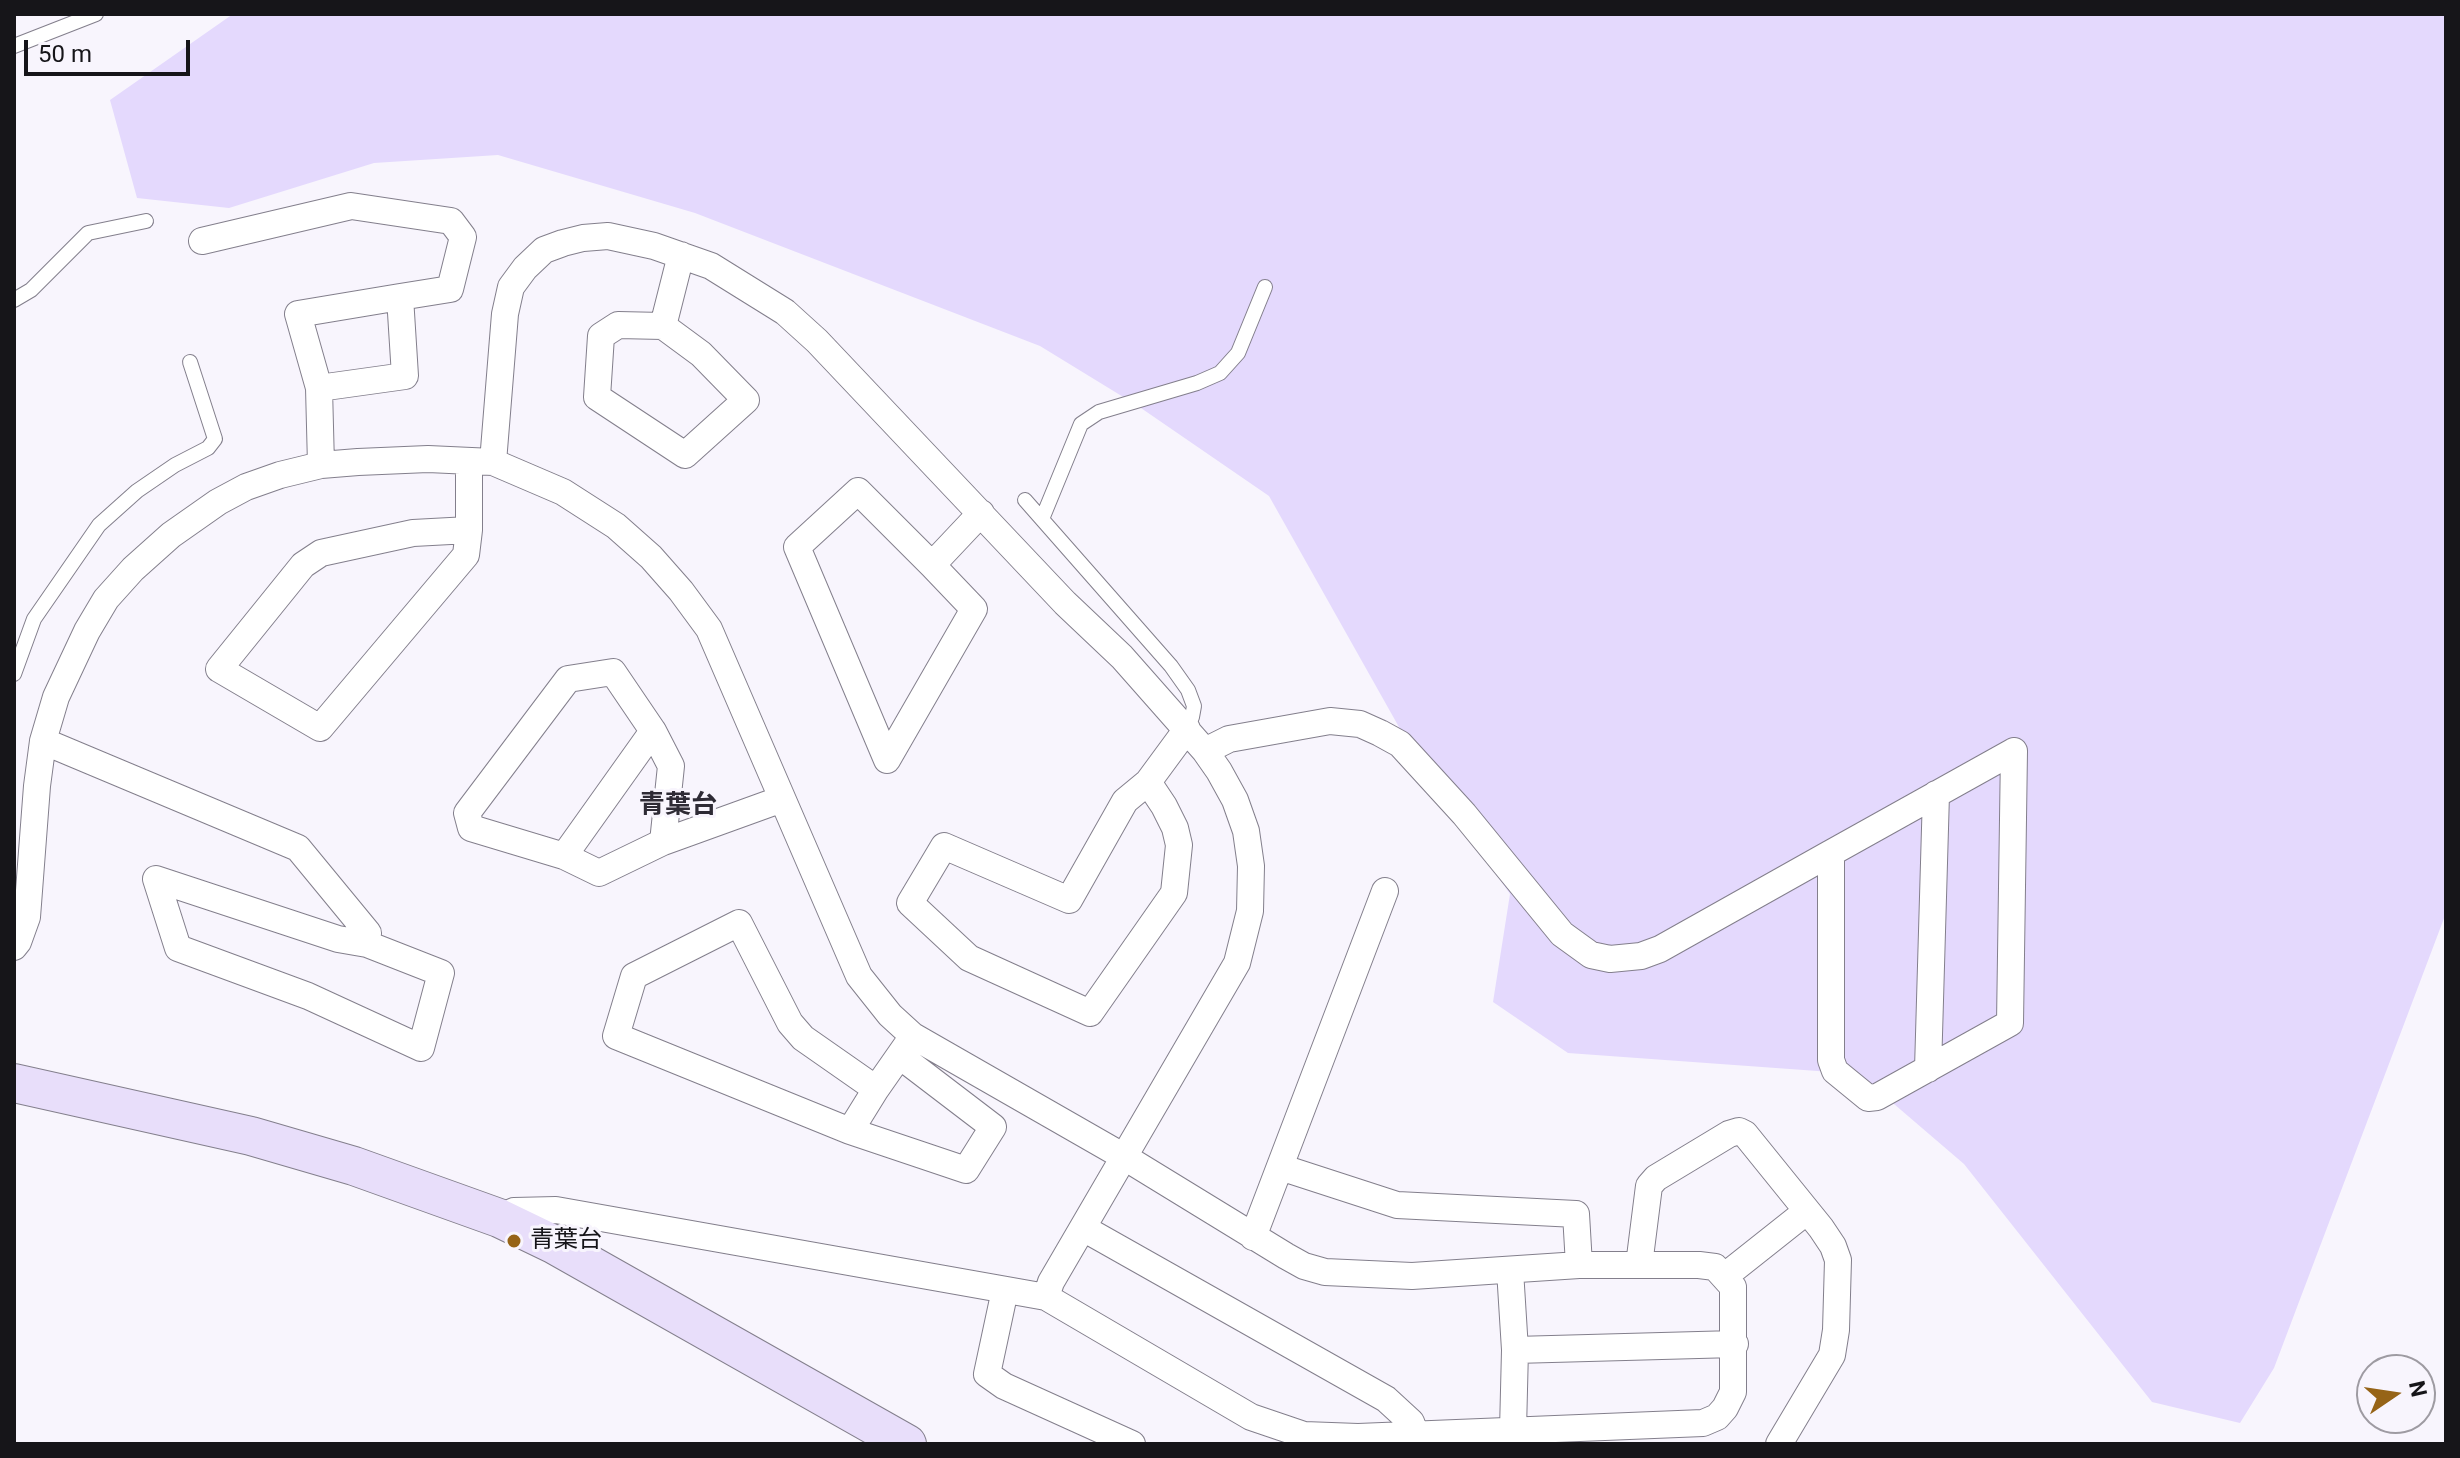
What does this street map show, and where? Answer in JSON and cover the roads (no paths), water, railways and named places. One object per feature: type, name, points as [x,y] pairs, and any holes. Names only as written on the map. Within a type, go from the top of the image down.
[{"type":"street","points":[[202,241],[351,206],[451,221],[463,237],[450,289],[298,314],[319,388],[321,465]]},
{"type":"street","points":[[469,530],[413,533],[321,553],[303,565],[219,669],[320,728],[466,555],[505,314],[511,287],[525,268],[544,250],[583,238],[608,236],[627,239],[681,255],[711,266],[785,312],[817,341],[1065,603],[1122,657],[1205,751],[1235,800],[1246,831],[1251,866],[1250,911],[1237,963],[1051,1282],[1046,1297]]},
{"type":"street","points":[[663,326],[681,255]]},
{"type":"street","points":[[319,388],[405,376],[400,297]]},
{"type":"street","points":[[618,325],[663,326],[701,354],[746,400],[685,455],[597,397],[601,336],[618,325]]},
{"type":"street","points":[[14,947],[27,917],[37,786],[43,741],[56,697],[106,599],[133,569],[171,535],[218,502],[246,487],[321,465],[428,459],[481,462],[563,492],[616,526],[651,557],[681,591],[709,629],[859,976],[890,1015],[907,1046],[993,1127],[966,1170],[850,1131],[616,1036],[634,976],[739,923],[790,1023],[803,1038],[876,1089]]},
{"type":"street","points":[[858,491],[932,565],[974,609],[887,760],[797,547],[858,491]]},
{"type":"street","points":[[932,565],[981,513]]},
{"type":"street","points":[[663,842],[671,766],[653,731],[613,672],[568,679],[467,813],[471,828],[564,856],[599,873],[663,842],[782,799]]},
{"type":"street","points":[[1205,751],[1229,739],[1330,721],[1360,724],[1380,733],[1400,744],[1464,814],[1562,934],[1591,955],[1610,959],[1641,956],[1660,949],[1936,794],[2014,751],[2010,1023],[1877,1097],[1868,1098],[1835,1071],[1831,1060],[1831,853]]},
{"type":"street","points":[[1148,782],[1164,806],[1179,845],[1174,893],[1090,1013],[969,958],[910,903],[944,846],[1069,900],[1125,801],[1148,782],[1187,729]]},
{"type":"street","points":[[564,856],[653,731]]},
{"type":"street","points":[[43,741],[298,848],[368,933],[367,944]]},
{"type":"street","points":[[1928,1069],[1936,794]]},
{"type":"street","points":[[156,879],[338,939],[367,944],[441,973],[421,1048],[308,996],[178,948],[156,879]]},
{"type":"street","points":[[1253,1237],[1385,891]]},
{"type":"street","points":[[499,1218],[514,1211],[556,1210],[1046,1297],[1251,1417],[1304,1435],[1416,1435],[1703,1423],[1717,1417],[1733,1392],[1733,1287],[1715,1267],[1579,1265],[1412,1276],[1325,1272],[1304,1266],[1253,1237],[1126,1158],[907,1046]]},
{"type":"street","points":[[850,1131],[907,1046]]},
{"type":"street","points":[[14,1083],[265,1140],[354,1166],[499,1218],[567,1251],[907,1444]]},
{"type":"street","points":[[1639,1265],[1649,1186],[1656,1178],[1729,1134],[1739,1131],[1745,1134],[1833,1246],[1838,1260],[1836,1330],[1832,1355],[1779,1444]]},
{"type":"street","points":[[1280,1167],[1397,1205],[1576,1214],[1579,1265]]},
{"type":"street","points":[[1725,1276],[1807,1211]]},
{"type":"street","points":[[1083,1228],[1386,1399],[1411,1422],[1416,1435]]},
{"type":"street","points":[[1510,1270],[1515,1350],[1513,1430]]},
{"type":"street","points":[[1005,1290],[987,1374],[1004,1386],[1132,1444]]},
{"type":"street","points":[[1515,1350],[1735,1344]]},
{"type":"lane","points":[[14,46],[96,14]]},
{"type":"lane","points":[[14,300],[31,290],[88,233],[146,221]]},
{"type":"lane","points":[[1042,519],[1081,424],[1099,412],[1197,383],[1220,373],[1238,353],[1265,287]]},
{"type":"lane","points":[[14,674],[34,619],[99,525],[137,491],[175,465],[208,448],[215,439],[190,362]]},
{"type":"lane","points":[[1025,500],[1171,666],[1188,690],[1194,706],[1187,729]]},
{"type":"place","name":"青葉台","points":[[514,1241]]},
{"type":"district","name":"青葉台","points":[[678,806]]}]
